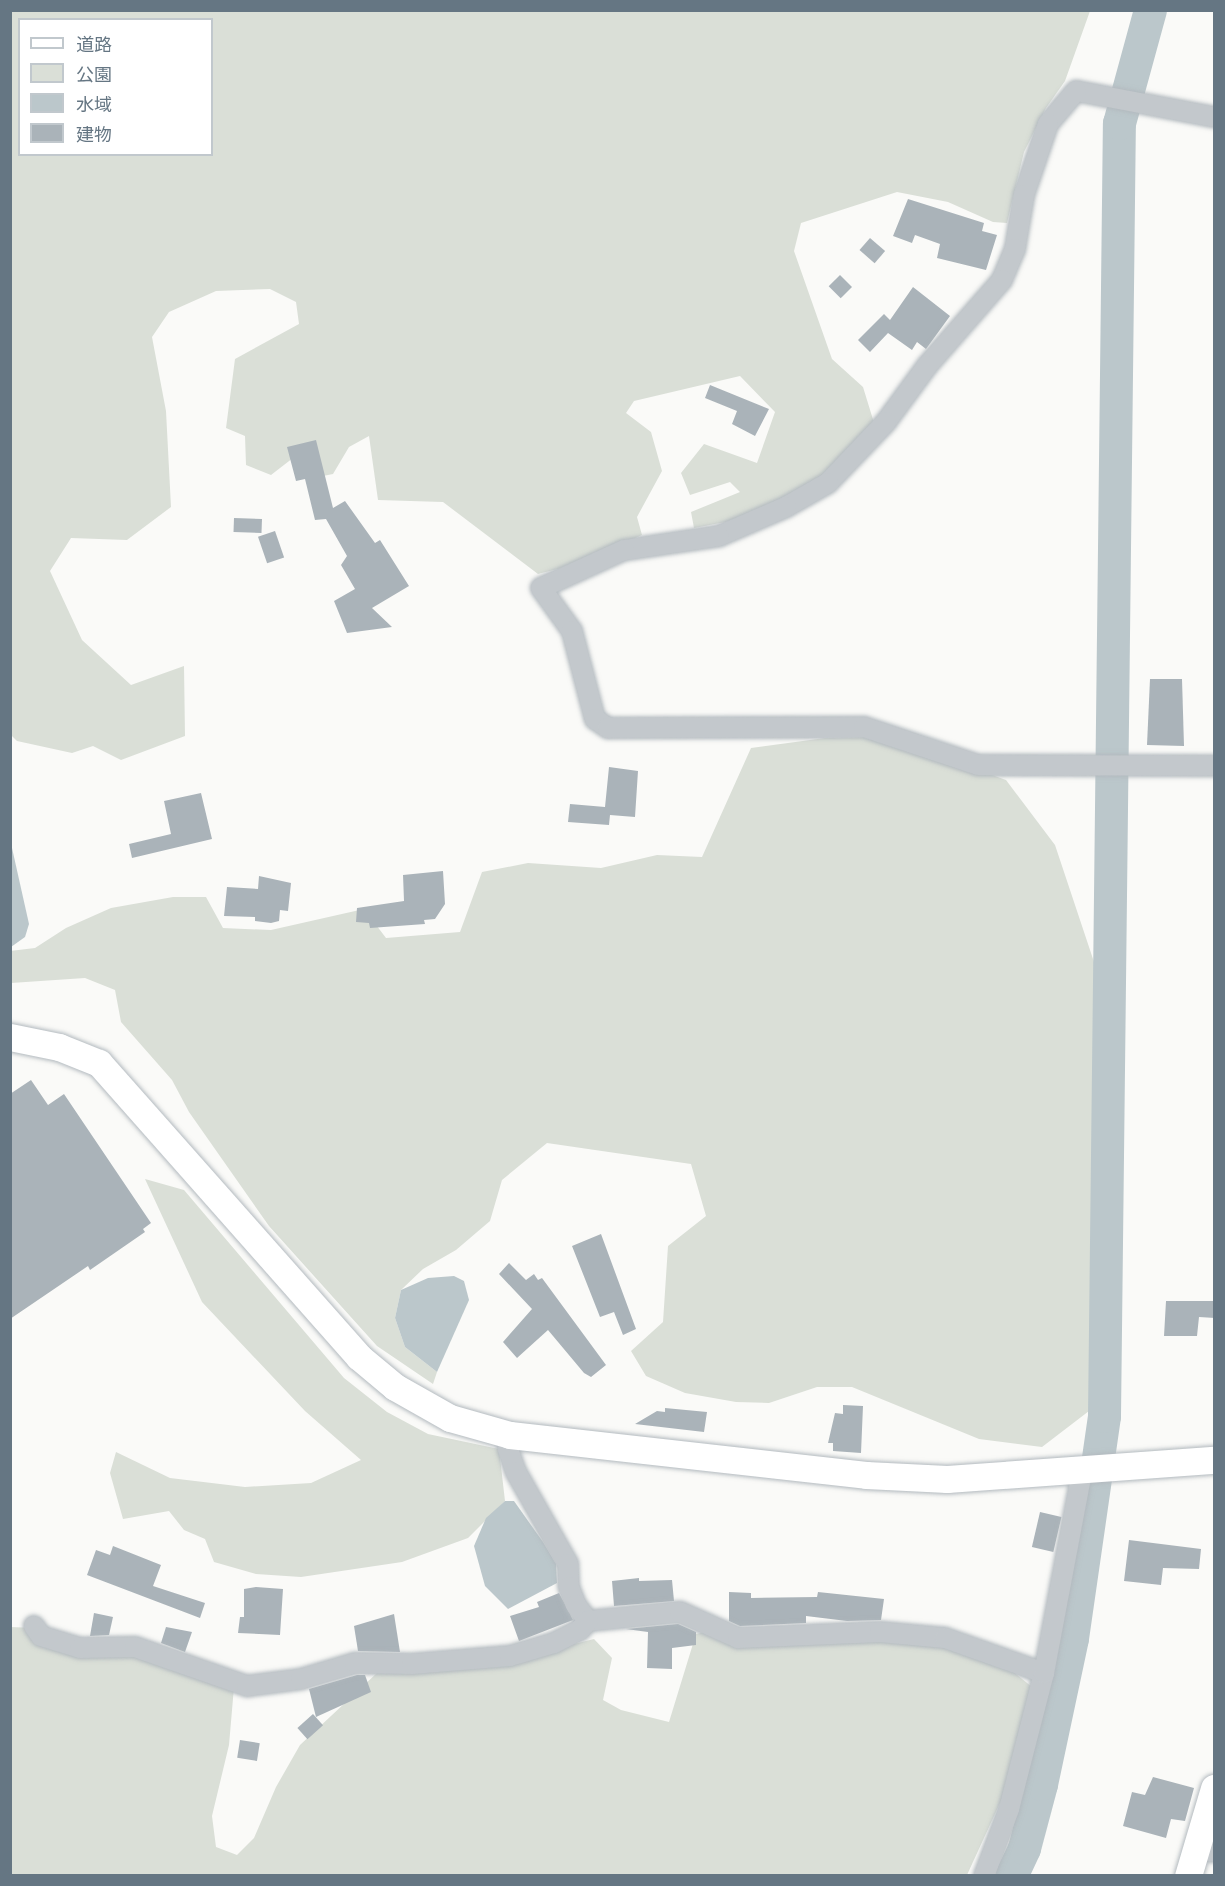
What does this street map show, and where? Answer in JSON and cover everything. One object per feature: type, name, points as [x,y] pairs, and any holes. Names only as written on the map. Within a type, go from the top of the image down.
[{"type":"street","points":[[1215,117],[1076,91],[1048,124],[1024,195],[1015,249],[1002,280],[927,366],[886,422],[828,483],[786,507],[719,536],[624,550],[541,588],[572,632],[595,719],[608,728],[864,727],[978,765],[1215,766]]},
{"type":"street","points":[[10,1037],[82,1054],[117,1079],[359,1357],[395,1388],[450,1418],[510,1435],[866,1475],[947,1479],[1215,1460]]},
{"type":"street","points":[[510,1435],[508,1449],[516,1472],[568,1564],[569,1587],[576,1605],[588,1621]]},
{"type":"street","points":[[984,1875],[1009,1809],[1044,1673],[1088,1470]]},
{"type":"street","points":[[34,1626],[41,1636],[80,1648],[135,1647],[247,1686],[301,1679],[355,1663],[412,1664],[510,1656],[554,1643],[588,1621],[680,1612],[738,1638],[880,1632],[945,1638],[1044,1673]]},
{"type":"street","points":[[1188,1875],[1206,1850],[1215,1788]]},
{"type":"green space","points":[[10,11],[1090,11],[1065,81],[1046,108],[1024,152],[1007,223],[993,222],[948,202],[897,192],[801,223],[794,251],[832,359],[863,387],[875,426],[833,472],[799,494],[741,519],[694,528],[691,512],[740,492],[730,482],[690,495],[681,473],[704,444],[757,463],[775,412],[740,376],[634,401],[626,413],[651,432],[662,471],[637,517],[642,535],[577,564],[538,574],[443,502],[378,500],[369,436],[349,447],[333,474],[308,479],[302,451],[271,475],[246,465],[245,436],[226,428],[235,359],[299,324],[296,302],[270,289],[216,291],[169,312],[152,337],[166,411],[171,507],[127,540],[71,538],[50,571],[82,640],[131,685],[184,666],[185,736],[121,760],[93,746],[72,753],[17,741],[11,735]]},
{"type":"green space","points":[[887,737],[1006,780],[1055,845],[1098,974],[1104,1157],[1100,1391],[1089,1411],[1042,1447],[979,1439],[852,1387],[817,1387],[769,1403],[736,1402],[685,1393],[646,1376],[631,1351],[663,1322],[668,1246],[706,1216],[691,1164],[547,1143],[502,1180],[490,1221],[456,1250],[423,1269],[401,1290],[395,1318],[405,1347],[437,1372],[433,1384],[377,1346],[269,1226],[189,1112],[172,1080],[121,1022],[115,990],[85,978],[11,983],[10,951],[35,948],[66,928],[111,908],[173,897],[206,897],[223,928],[271,930],[364,909],[386,938],[460,932],[482,872],[528,863],[601,868],[657,855],[702,857],[751,748],[825,738]]},
{"type":"green space","points":[[145,1179],[184,1190],[344,1378],[387,1412],[428,1434],[499,1449],[505,1501],[468,1538],[402,1562],[301,1577],[256,1574],[214,1562],[205,1539],[184,1530],[169,1511],[123,1519],[110,1473],[116,1452],[170,1478],[245,1487],[311,1483],[361,1460],[305,1411],[202,1302]]},
{"type":"green space","points":[[10,1627],[36,1628],[138,1655],[234,1687],[229,1745],[212,1816],[216,1847],[237,1855],[254,1838],[276,1787],[300,1745],[378,1672],[518,1658],[594,1639],[612,1658],[603,1700],[621,1710],[669,1722],[696,1634],[709,1631],[932,1643],[1006,1666],[1032,1687],[1011,1779],[967,1875],[11,1875]]},
{"type":"water","points":[[10,839],[29,924],[25,937],[11,947]]},
{"type":"water","points":[[454,1276],[464,1281],[469,1300],[437,1372],[405,1347],[395,1318],[401,1290],[428,1278]]},
{"type":"water","points":[[505,1501],[514,1501],[543,1542],[556,1564],[557,1583],[508,1609],[485,1586],[474,1546],[486,1518]]},
{"type":"building","points":[[908,199],[984,223],[982,231],[997,235],[986,270],[937,258],[940,244],[915,235],[912,243],[893,236]]},
{"type":"building","points":[[870,238],[885,251],[875,263],[860,250]]},
{"type":"building","points":[[840,275],[852,287],[841,298],[829,286]]},
{"type":"building","points":[[913,287],[950,316],[926,349],[917,342],[912,350],[888,333],[870,352],[858,340],[884,314],[890,320]]},
{"type":"building","points":[[710,385],[769,409],[755,436],[732,424],[737,411],[705,398]]},
{"type":"building","points":[[316,440],[333,508],[345,501],[375,543],[380,540],[409,586],[372,608],[392,627],[347,633],[334,601],[355,589],[341,565],[347,556],[326,519],[315,520],[305,479],[296,481],[287,447]]},
{"type":"building","points":[[234,518],[262,519],[261,533],[234,532]]},
{"type":"building","points":[[275,531],[284,557],[267,563],[258,537]]},
{"type":"building","points":[[1150,679],[1182,679],[1184,746],[1147,745]]},
{"type":"building","points":[[609,767],[638,771],[635,817],[610,815],[609,825],[568,822],[570,804],[605,807]]},
{"type":"building","points":[[201,793],[212,839],[132,858],[129,844],[171,834],[164,801]]},
{"type":"building","points":[[443,871],[445,904],[435,919],[424,920],[425,924],[370,928],[369,923],[356,922],[357,908],[404,901],[403,875]]},
{"type":"building","points":[[259,876],[291,883],[288,911],[280,910],[279,921],[271,923],[255,921],[255,917],[224,916],[227,887],[258,889]]},
{"type":"building","points":[[31,1080],[48,1105],[64,1094],[151,1223],[143,1229],[145,1232],[90,1270],[88,1266],[10,1319],[10,1094]]},
{"type":"building","points":[[601,1234],[636,1329],[623,1335],[614,1312],[600,1317],[572,1246]]},
{"type":"building","points":[[509,1263],[526,1280],[534,1274],[538,1280],[542,1278],[606,1365],[591,1377],[584,1373],[548,1330],[517,1358],[503,1342],[532,1309],[499,1274]]},
{"type":"building","points":[[1166,1301],[1215,1301],[1215,1318],[1199,1317],[1197,1336],[1164,1336]]},
{"type":"building","points":[[843,1405],[863,1406],[861,1453],[833,1451],[833,1443],[828,1443],[835,1413],[843,1414]]},
{"type":"building","points":[[665,1408],[707,1412],[704,1432],[635,1424],[657,1411],[665,1412]]},
{"type":"building","points":[[1040,1512],[1061,1517],[1053,1552],[1032,1547]]},
{"type":"building","points":[[1129,1540],[1201,1549],[1199,1569],[1163,1568],[1161,1585],[1124,1581]]},
{"type":"building","points":[[113,1546],[161,1565],[153,1586],[205,1603],[200,1618],[87,1575],[96,1550],[110,1555]]},
{"type":"building","points":[[639,1578],[639,1581],[672,1580],[674,1601],[614,1606],[612,1581]]},
{"type":"building","points":[[256,1587],[283,1589],[280,1635],[238,1633],[240,1617],[244,1617],[244,1589]]},
{"type":"building","points":[[729,1592],[751,1593],[751,1598],[817,1597],[818,1592],[884,1599],[881,1620],[847,1621],[806,1616],[806,1623],[740,1626],[729,1621]]},
{"type":"building","points":[[559,1593],[573,1620],[519,1641],[510,1616],[539,1607],[537,1602]]},
{"type":"building","points":[[94,1613],[113,1617],[109,1635],[90,1636]]},
{"type":"building","points":[[394,1614],[400,1652],[358,1651],[354,1626]]},
{"type":"building","points":[[678,1624],[696,1632],[696,1645],[672,1648],[672,1669],[647,1668],[648,1632],[626,1629]]},
{"type":"building","points":[[166,1627],[192,1632],[185,1652],[161,1643]]},
{"type":"building","points":[[357,1675],[365,1675],[371,1692],[316,1717],[309,1689]]},
{"type":"building","points":[[313,1714],[323,1725],[307,1739],[297,1728]]},
{"type":"building","points":[[240,1740],[260,1743],[257,1761],[237,1758]]},
{"type":"building","points":[[1153,1777],[1194,1788],[1185,1821],[1171,1819],[1166,1838],[1123,1826],[1132,1792],[1145,1795]]},
{"type":"waterway","points":[[1011,1876],[1024,1848],[1041,1784],[1072,1638],[1104,1416],[1119,123],[1150,10]]}]
